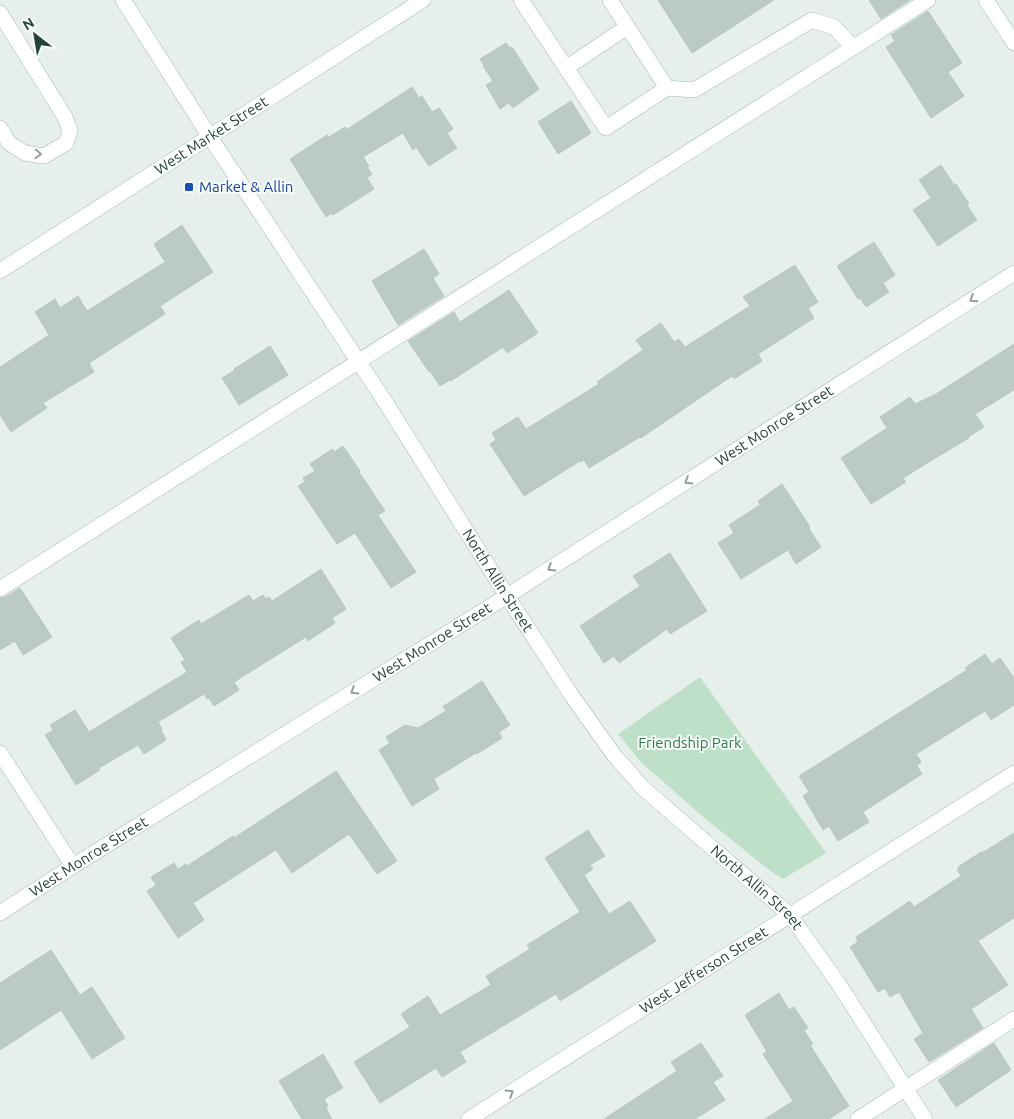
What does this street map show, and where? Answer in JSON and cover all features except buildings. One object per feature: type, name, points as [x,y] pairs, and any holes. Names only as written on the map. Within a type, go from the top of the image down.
[{"type":"street","name":"North Allin Street","points":[[123,0],[572,696],[619,762],[649,794],[790,915],[840,986],[925,1119]]},
{"type":"street","name":"West Market Street","points":[[0,271],[423,0]]},
{"type":"street","points":[[522,0],[606,128],[667,88],[694,90],[812,20],[834,27],[853,47]]},
{"type":"street","points":[[610,0],[667,88]]},
{"type":"street","points":[[0,589],[928,0]]},
{"type":"street","points":[[986,0],[1014,43]]},
{"type":"street","points":[[0,13],[65,117],[70,131],[66,143],[44,156],[25,153],[9,143],[0,128]]},
{"type":"street","points":[[566,68],[627,27]]},
{"type":"street","name":"West Monroe Street","points":[[0,913],[507,596],[1014,273]]},
{"type":"street","points":[[0,753],[73,866]]},
{"type":"street","name":"West Jefferson Street","points":[[469,1119],[1014,773]]},
{"type":"street","points":[[858,1119],[1014,1019]]},
{"type":"green space","name":"Friendship Park","points":[[700,677],[826,853],[783,879],[702,816],[642,763],[618,734]]},
{"type":"place","name":"Market & Allin","points":[[189,187]]}]
